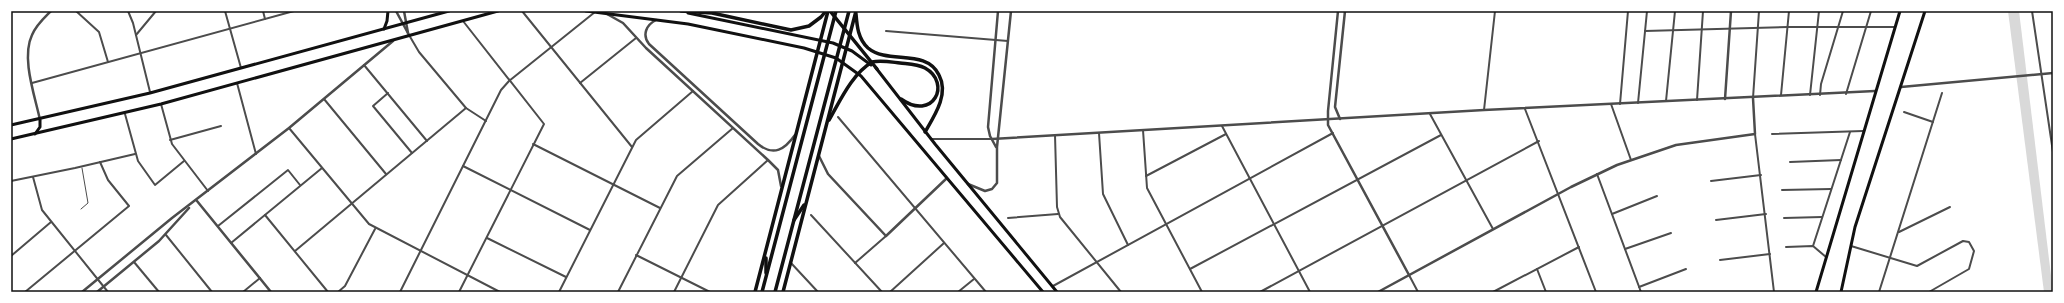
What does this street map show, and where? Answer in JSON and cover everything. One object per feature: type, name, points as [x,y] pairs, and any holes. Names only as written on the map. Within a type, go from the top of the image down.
[{"type":"highway","points":[[680,11],[712,12],[791,30],[810,26],[828,11]]},
{"type":"highway","points":[[828,11],[877,69]]},
{"type":"highway","points":[[755,292],[828,11]]},
{"type":"highway","points":[[762,292],[836,11]]},
{"type":"highway","points":[[775,292],[849,11]]},
{"type":"highway","points":[[783,292],[856,11]]},
{"type":"highway","points":[[856,11],[859,32],[867,47],[878,54],[927,62],[935,67],[939,74],[943,88],[942,97],[925,132]]},
{"type":"highway","points":[[827,125],[848,88],[861,71],[872,62],[915,65],[931,73],[938,88],[937,96],[933,101],[927,106],[919,107],[901,99]]},
{"type":"highway","points":[[793,223],[806,202]]},
{"type":"highway","points":[[777,207],[779,224]]},
{"type":"highway","points":[[766,250],[766,278]]},
{"type":"highway","points":[[778,278],[778,292]]},
{"type":"main road","points":[[384,29],[388,11]]},
{"type":"main road","points":[[11,125],[40,120],[150,94],[449,11]]},
{"type":"main road","points":[[11,139],[125,114],[498,11]]},
{"type":"main road","points":[[586,11],[658,19],[728,32],[827,54],[841,61],[857,73],[876,94],[1041,291]]},
{"type":"main road","points":[[680,11],[833,43],[858,54],[877,69],[925,132],[1057,292]]},
{"type":"main road","points":[[1816,292],[1900,11]]},
{"type":"main road","points":[[1841,292],[1855,227],[1902,86],[1925,11]]},
{"type":"main road","points":[[31,135],[39,130],[40,120]]},
{"type":"street","points":[[40,120],[27,58],[28,47],[34,30],[51,11]]},
{"type":"street","points":[[76,11],[99,32],[108,62]]},
{"type":"street","points":[[128,11],[136,35],[150,94]]},
{"type":"street","points":[[136,35],[156,11]]},
{"type":"street","points":[[225,11],[240,68]]},
{"type":"street","points":[[263,11],[265,19]]},
{"type":"street","points":[[32,84],[294,11]]},
{"type":"street","points":[[396,11],[419,52],[466,108],[486,121]]},
{"type":"street","points":[[404,11],[409,35]]},
{"type":"street","points":[[522,11],[632,147]]},
{"type":"street","points":[[997,147],[992,139],[988,127],[998,11]]},
{"type":"street","points":[[966,182],[982,190],[988,190],[994,187],[998,179],[997,147],[1011,11]]},
{"type":"street","points":[[1338,11],[1328,120],[1333,134],[1418,292]]},
{"type":"street","points":[[1340,119],[1335,107],[1345,11]]},
{"type":"street","points":[[1484,110],[1495,11]]},
{"type":"street","points":[[1620,104],[1628,11]]},
{"type":"street","points":[[1638,103],[1647,11]]},
{"type":"street","points":[[1666,102],[1675,11]]},
{"type":"street","points":[[1697,101],[1703,11]]},
{"type":"street","points":[[1725,100],[1731,11]]},
{"type":"street","points":[[1759,11],[1753,98],[1755,134],[1766,214],[1774,292]]},
{"type":"street","points":[[1781,97],[1789,11]]},
{"type":"street","points":[[1810,95],[1819,11]]},
{"type":"street","points":[[1820,95],[1821,84],[1843,11]]},
{"type":"street","points":[[1846,94],[1871,11]]},
{"type":"street","points":[[2032,11],[2040,74],[2053,152]]},
{"type":"street","points":[[400,292],[501,90],[509,81],[595,12]]},
{"type":"street","points":[[602,12],[623,23],[636,38],[692,91],[768,160],[779,172],[781,188]]},
{"type":"street","points":[[658,19],[648,26],[645,32],[645,37],[649,44],[763,148],[773,151],[783,149],[795,134]]},
{"type":"street","points":[[458,292],[487,238],[544,124],[462,20]]},
{"type":"street","points":[[1645,31],[1788,27],[1895,27]]},
{"type":"street","points":[[886,31],[1008,41]]},
{"type":"street","points":[[580,83],[636,38]]},
{"type":"street","points":[[82,292],[172,218],[197,201],[289,128],[395,39]]},
{"type":"street","points":[[364,65],[426,141]]},
{"type":"street","points":[[1902,86],[2053,72]]},
{"type":"street","points":[[238,84],[256,154]]},
{"type":"street","points":[[559,292],[632,147],[641,135],[692,91]]},
{"type":"street","points":[[931,139],[998,139],[1484,110],[1725,100],[1846,94],[1875,91]]},
{"type":"street","points":[[1879,292],[1942,93]]},
{"type":"street","points":[[388,94],[373,106],[412,153]]},
{"type":"street","points":[[324,99],[386,174]]},
{"type":"street","points":[[161,104],[170,140],[174,148],[208,192]]},
{"type":"street","points":[[1611,104],[1631,160]]},
{"type":"street","points":[[295,251],[466,108]]},
{"type":"street","points":[[1524,108],[1539,141],[1596,292]]},
{"type":"street","points":[[1904,112],[1933,122]]},
{"type":"street","points":[[125,114],[136,154],[142,169],[155,185],[184,161]]},
{"type":"street","points":[[1430,114],[1494,230]]},
{"type":"street","points":[[838,117],[986,292]]},
{"type":"street","points":[[729,124],[732,121]]},
{"type":"street","points":[[170,140],[221,126]]},
{"type":"street","points":[[1222,126],[1310,292]]},
{"type":"street","points":[[289,128],[364,220],[375,229],[500,292]]},
{"type":"street","points":[[618,292],[671,185],[682,170],[733,128]]},
{"type":"street","points":[[1144,130],[1147,188],[1202,292]]},
{"type":"street","points":[[1772,134],[1863,131]]},
{"type":"street","points":[[1813,246],[1850,132]]},
{"type":"street","points":[[1100,133],[1103,194],[1128,245]]},
{"type":"street","points":[[1146,176],[1226,134]]},
{"type":"street","points":[[1053,287],[1096,262],[1333,134]]},
{"type":"street","points":[[1378,292],[1597,174],[1631,160],[1676,145],[1755,134]]},
{"type":"street","points":[[1190,269],[1441,135]]},
{"type":"street","points":[[1054,136],[1058,214],[1121,292]]},
{"type":"street","points":[[1260,292],[1539,141]]},
{"type":"street","points":[[533,144],[660,208]]},
{"type":"street","points":[[11,181],[82,167],[136,154]]},
{"type":"street","points":[[819,155],[828,174],[886,236]]},
{"type":"street","points":[[674,292],[721,201],[768,160]]},
{"type":"street","points":[[1790,162],[1840,160]]},
{"type":"street","points":[[25,292],[129,206],[108,180],[100,162]]},
{"type":"street","points":[[463,166],[590,230]]},
{"type":"street","points":[[231,243],[322,168]]},
{"type":"street","points":[[218,226],[288,170],[300,185]]},
{"type":"street","points":[[1597,174],[1641,292]]},
{"type":"street","points":[[1711,181],[1761,175]]},
{"type":"street","points":[[33,177],[39,205],[108,292]]},
{"type":"street","points":[[855,263],[916,209],[947,178]]},
{"type":"street","points":[[1782,190],[1831,189]]},
{"type":"street","points":[[1612,214],[1657,196]]},
{"type":"street","points":[[197,201],[271,292]]},
{"type":"street","points":[[97,292],[166,235],[191,205]]},
{"type":"street","points":[[1898,233],[1950,207]]},
{"type":"street","points":[[1008,218],[1058,214]]},
{"type":"street","points":[[1716,220],[1766,214]]},
{"type":"street","points":[[265,215],[328,292]]},
{"type":"street","points":[[811,215],[882,292]]},
{"type":"street","points":[[1784,218],[1822,217]]},
{"type":"street","points":[[11,256],[51,222]]},
{"type":"street","points":[[338,292],[345,286],[375,229]]},
{"type":"street","points":[[1625,249],[1671,233]]},
{"type":"street","points":[[166,235],[212,292]]},
{"type":"street","points":[[487,238],[566,277]]},
{"type":"street","points":[[1851,246],[1917,266],[1963,241],[1969,242],[1974,251],[1969,269],[1929,292]]},
{"type":"street","points":[[890,292],[944,243]]},
{"type":"street","points":[[1786,246],[1813,246],[1826,257]]},
{"type":"street","points":[[1493,292],[1579,247]]},
{"type":"street","points":[[1720,260],[1770,254]]},
{"type":"street","points":[[636,255],[710,292]]},
{"type":"street","points":[[134,262],[159,292]]},
{"type":"street","points":[[790,262],[818,292]]},
{"type":"street","points":[[1537,269],[1546,292]]},
{"type":"street","points":[[1639,287],[1686,269]]},
{"type":"street","points":[[243,292],[260,278]]},
{"type":"street","points":[[958,292],[974,278]]},
{"type":"street","points":[[1783,292],[1810,292]]},
{"type":"lane","points":[[81,209],[88,203],[82,167]]},
{"type":"shaded area","points":[[2008,11],[2019,11],[2053,292],[2044,292]]}]
